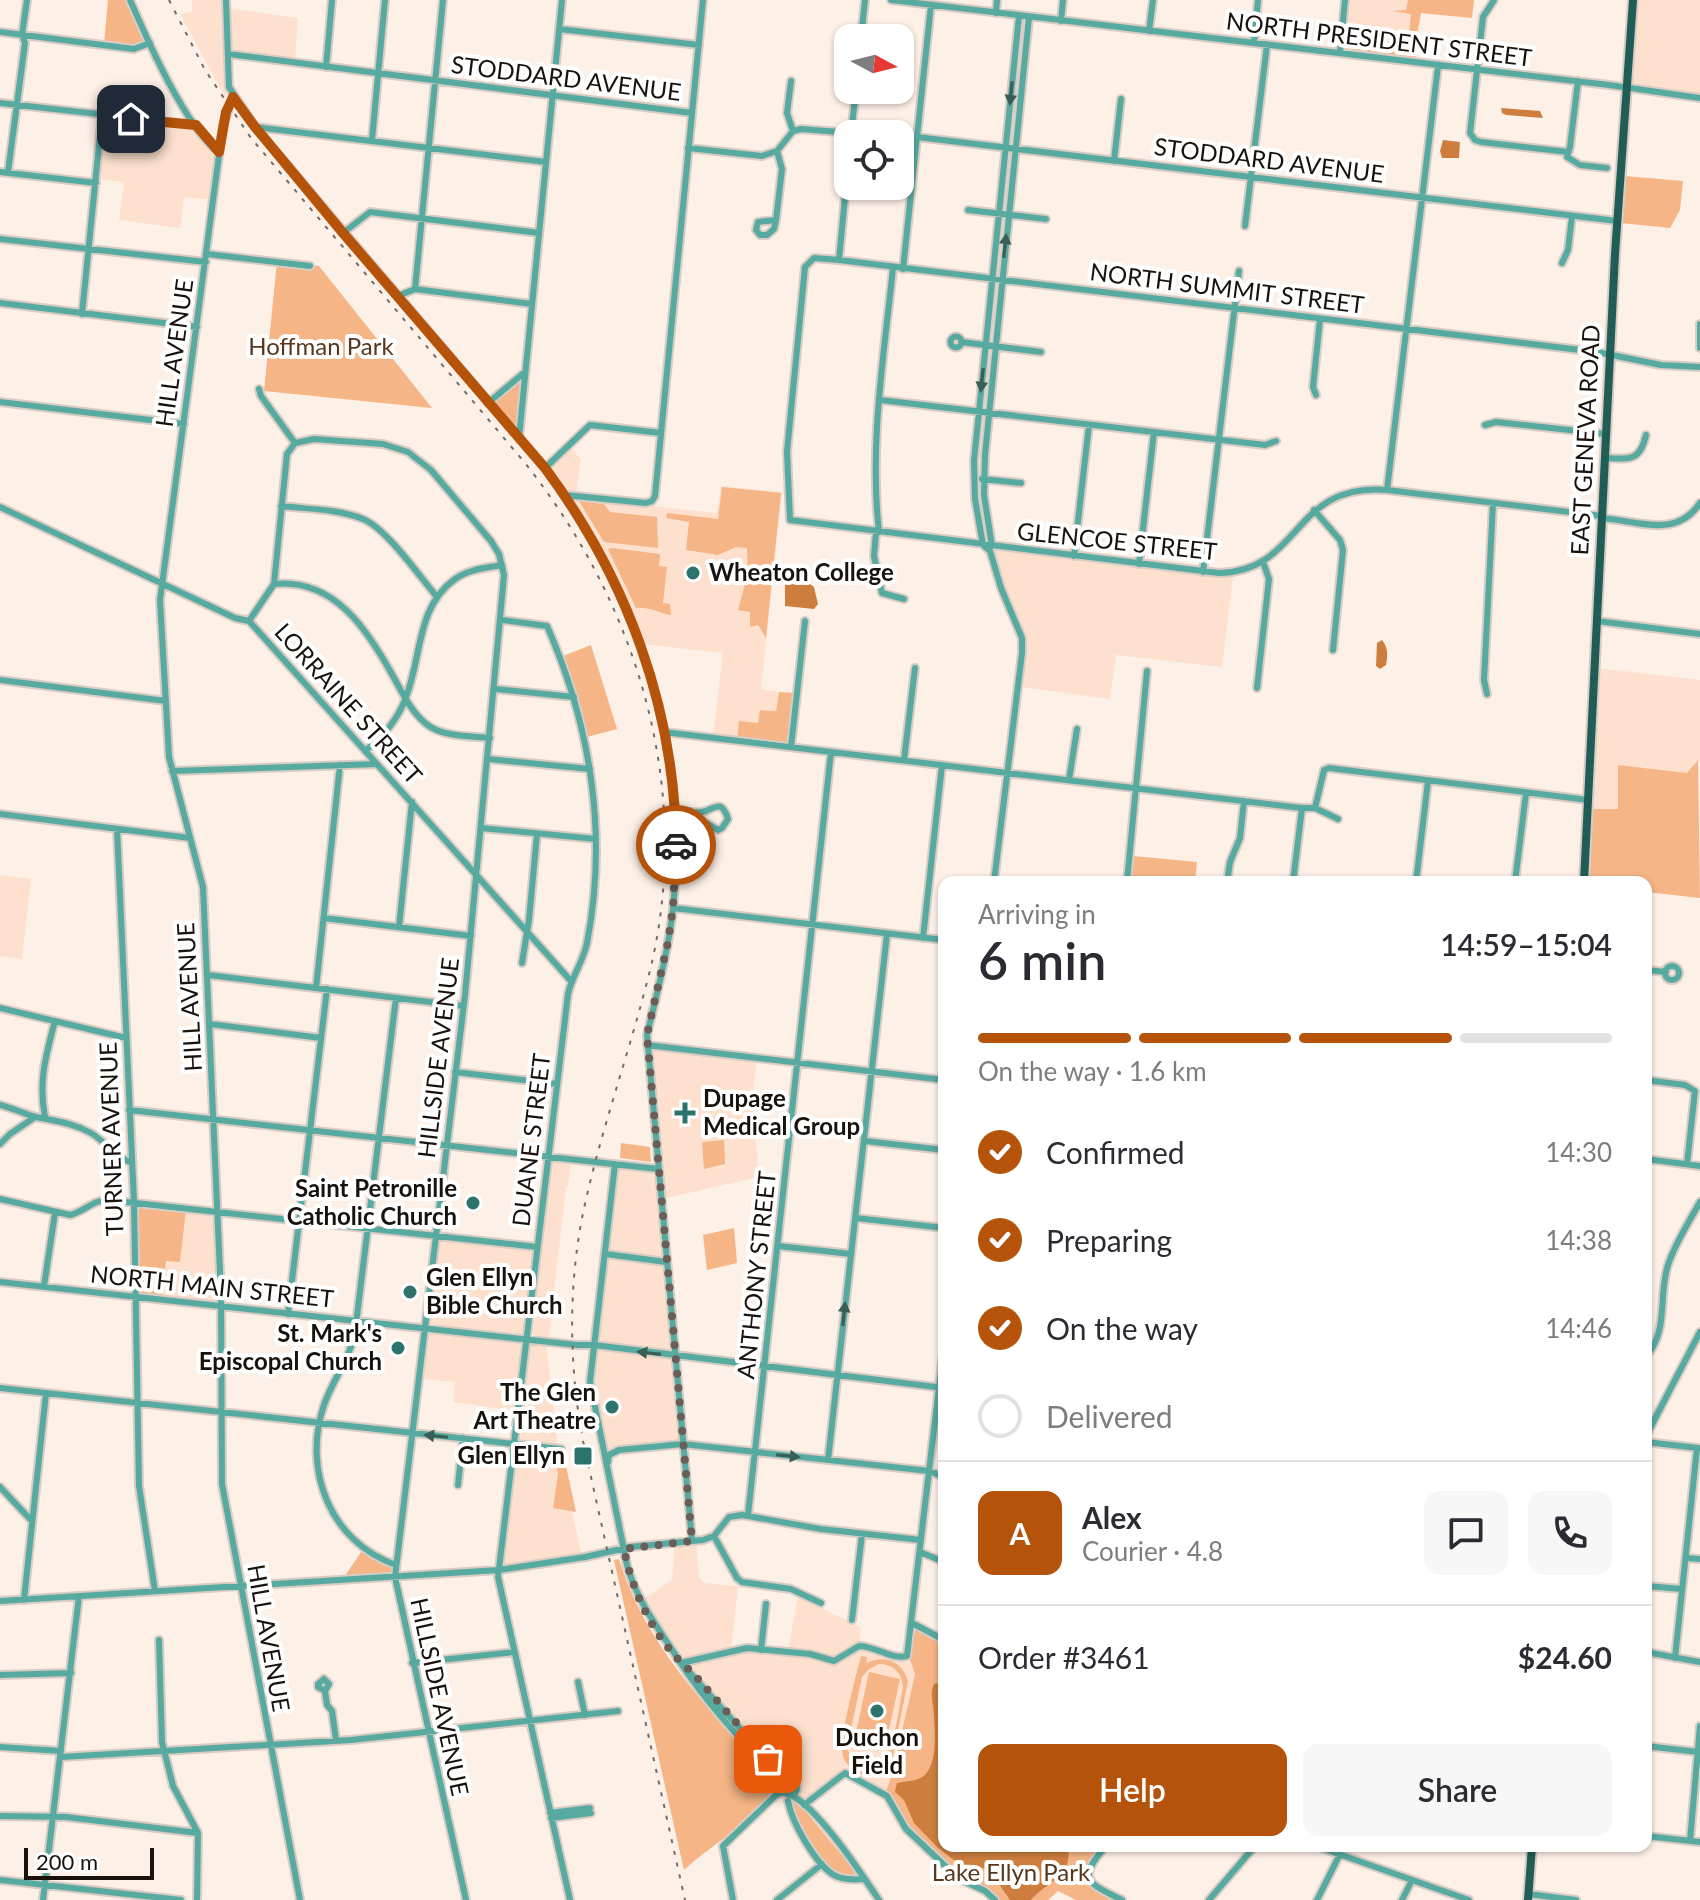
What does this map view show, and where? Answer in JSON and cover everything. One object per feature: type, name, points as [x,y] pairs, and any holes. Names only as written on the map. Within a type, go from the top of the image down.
[{"type":"main road","name":"EAST GENEVA ROAD","points":[[1584,876],[1617,221],[1633,0]]},
{"type":"main road","points":[[1528,1897],[1532,1852]]},
{"type":"street","points":[[27,0],[17,104],[4,172],[96,183]]},
{"type":"street","points":[[130,0],[196,125],[219,152]]},
{"type":"street","points":[[226,0],[229,87],[233,97],[343,233],[565,495],[598,547],[621,593],[648,667],[664,732],[675,814],[673,908],[647,1045],[692,1541]]},
{"type":"street","points":[[326,67],[332,0]]},
{"type":"street","points":[[372,140],[385,0]]},
{"type":"street","points":[[415,289],[443,0]]},
{"type":"street","points":[[519,438],[562,0]]},
{"type":"street","points":[[692,113],[703,0]]},
{"type":"street","points":[[862,24],[865,0]]},
{"type":"street","name":"NORTH PRESIDENT STREET","points":[[891,0],[1700,98]]},
{"type":"street","points":[[996,13],[997,0]]},
{"type":"street","points":[[1061,21],[1063,0]]},
{"type":"street","points":[[1149,31],[1153,0]]},
{"type":"street","points":[[1254,43],[1258,0]]},
{"type":"street","points":[[1340,53],[1345,0]]},
{"type":"street","points":[[1494,0],[1483,17],[1470,133],[1475,140],[1568,152]]},
{"type":"street","points":[[903,269],[931,5]]},
{"type":"street","points":[[995,876],[1022,638],[1002,592],[990,551],[983,545],[974,479],[1019,16]]},
{"type":"street","points":[[992,546],[984,480],[988,413],[1029,17]]},
{"type":"street","points":[[559,29],[699,45]]},
{"type":"street","points":[[0,32],[134,49],[150,43]]},
{"type":"street","points":[[1245,226],[1267,45]]},
{"type":"street","name":"STODDARD AVENUE","points":[[228,54],[692,113],[652,501],[646,503],[565,495]]},
{"type":"street","points":[[1387,490],[1438,66]]},
{"type":"street","points":[[791,81],[787,113],[793,131]]},
{"type":"street","points":[[1578,81],[1567,157],[1580,165],[1607,168]]},
{"type":"street","name":"HILL AVENUE","points":[[233,97],[226,112],[219,152],[160,600],[169,757],[203,887],[220,1306],[222,1484],[300,1900]]},
{"type":"street","points":[[1114,161],[1121,99]]},
{"type":"street","points":[[0,103],[196,125]]},
{"type":"street","points":[[82,314],[102,115]]},
{"type":"street","points":[[255,127],[546,162]]},
{"type":"street","points":[[688,148],[758,156],[777,151],[793,131],[808,128],[834,132]]},
{"type":"street","name":"STODDARD AVENUE","points":[[917,137],[1617,221]]},
{"type":"street","points":[[776,220],[782,172],[777,151]]},
{"type":"street","points":[[839,260],[845,200]]},
{"type":"street","points":[[968,210],[1046,219]]},
{"type":"street","points":[[343,233],[370,212],[539,233]]},
{"type":"street","points":[[1562,263],[1568,250],[1572,216]]},
{"type":"street","points":[[0,239],[310,266]]},
{"type":"street","name":"GLENCOE STREET","points":[[839,260],[814,258],[805,267],[787,452],[790,520],[1203,572],[1233,572],[1263,562],[1283,547],[1314,510],[1347,492],[1387,490],[1666,525],[1687,520],[1700,503]]},
{"type":"street","name":"NORTH SUMMIT STREET","points":[[839,260],[1610,354],[1661,365],[1700,367]]},
{"type":"street","points":[[893,268],[880,400],[875,478],[879,532],[876,532],[874,556],[882,593],[904,599]]},
{"type":"street","points":[[1203,572],[1239,271]]},
{"type":"street","points":[[398,296],[415,289],[532,304]]},
{"type":"street","points":[[0,303],[197,327]]},
{"type":"street","points":[[1316,395],[1313,387],[1320,319]]},
{"type":"street","points":[[1700,324],[1700,348]]},
{"type":"street","points":[[961,342],[1041,352]]},
{"type":"street","points":[[488,403],[525,372]]},
{"type":"street","points":[[259,389],[295,443]]},
{"type":"street","points":[[880,400],[1265,445],[1276,441]]},
{"type":"street","points":[[0,402],[184,424]]},
{"type":"street","points":[[1485,425],[1496,422],[1606,434]]},
{"type":"street","points":[[545,468],[590,425],[661,433]]},
{"type":"street","points":[[1074,556],[1089,425]]},
{"type":"street","points":[[1139,564],[1154,432]]},
{"type":"street","points":[[1605,458],[1630,459],[1644,448],[1646,435]]},
{"type":"street","points":[[249,621],[274,584],[287,454],[295,443],[314,439],[383,444],[414,455],[431,470],[491,541],[502,565],[466,573],[437,597],[422,631],[405,699],[389,729],[365,751]]},
{"type":"street","points":[[974,479],[1021,483]]},
{"type":"street","points":[[1487,694],[1484,680],[1493,503]]},
{"type":"street","points":[[281,506],[355,516],[368,521],[384,534],[437,597]]},
{"type":"street","name":"LORRAINE STREET","points":[[0,507],[235,618],[249,621],[571,981]]},
{"type":"street","points":[[1314,510],[1340,540],[1343,550],[1333,650]]},
{"type":"street","points":[[1257,688],[1269,579],[1263,562]]},
{"type":"street","name":"HILLSIDE AVENUE","points":[[466,1900],[395,1577],[471,936],[502,620],[502,565]]},
{"type":"street","points":[[274,584],[291,582],[314,586],[342,606],[383,658],[405,699],[433,728],[490,738]]},
{"type":"street","name":"DUANE STREET","points":[[502,620],[547,626],[574,697],[590,769],[596,839],[596,881],[587,944],[582,962],[571,981],[557,1084],[498,1577],[570,1900]]},
{"type":"street","points":[[791,747],[805,621]]},
{"type":"street","points":[[1597,621],[1700,634]]},
{"type":"street","points":[[904,760],[915,668]]},
{"type":"street","points":[[1128,876],[1147,671]]},
{"type":"street","points":[[0,680],[166,701]]},
{"type":"street","points":[[495,689],[574,697]]},
{"type":"street","points":[[1069,780],[1077,729]]},
{"type":"street","points":[[664,732],[1315,808],[1338,819]]},
{"type":"street","name":"ANTHONY STREET","points":[[748,1515],[831,752]]},
{"type":"street","points":[[488,759],[590,769]]},
{"type":"street","points":[[172,771],[377,764]]},
{"type":"street","points":[[316,988],[340,765]]},
{"type":"street","points":[[923,938],[942,765]]},
{"type":"street","points":[[1315,808],[1324,770],[1329,768],[1588,800]]},
{"type":"street","points":[[1417,876],[1428,781]]},
{"type":"street","points":[[1516,876],[1526,793]]},
{"type":"street","points":[[1228,876],[1240,838],[1244,801]]},
{"type":"street","points":[[399,927],[412,802]]},
{"type":"street","points":[[714,806],[724,809],[728,819],[718,830],[701,820],[675,814],[704,813],[714,806]]},
{"type":"street","points":[[1294,876],[1302,808]]},
{"type":"street","points":[[0,814],[190,838]]},
{"type":"street","points":[[481,828],[596,839]]},
{"type":"street","name":"TURNER AVENUE","points":[[117,829],[134,1202],[139,1486],[155,1591]]},
{"type":"street","points":[[522,963],[537,834]]},
{"type":"street","points":[[673,908],[938,939]]},
{"type":"street","points":[[324,918],[471,936]]},
{"type":"street","points":[[828,1460],[887,934]]},
{"type":"street","points":[[1652,971],[1666,972]]},
{"type":"street","points":[[208,975],[463,1006]]},
{"type":"street","points":[[288,1314],[327,989]]},
{"type":"street","points":[[396,998],[357,1321],[350,1352],[328,1395],[319,1423],[317,1466],[321,1488],[340,1525],[357,1543],[384,1561],[396,1565]]},
{"type":"street","points":[[0,1008],[126,1038]]},
{"type":"street","points":[[45,1117],[42,1074],[55,1021]]},
{"type":"street","points":[[210,1024],[321,1038]]},
{"type":"street","points":[[647,1045],[938,1079]]},
{"type":"street","points":[[455,1072],[557,1084]]},
{"type":"street","points":[[1652,1081],[1685,1085],[1697,1090],[1687,1164]]},
{"type":"street","points":[[0,1105],[90,1132],[125,1161],[132,1163]]},
{"type":"street","points":[[129,1110],[658,1169]]},
{"type":"street","points":[[0,1144],[35,1117]]},
{"type":"street","points":[[865,1141],[938,1149]]},
{"type":"street","points":[[1652,1160],[1700,1166]]},
{"type":"street","points":[[615,1164],[590,1382],[624,1549],[636,1591],[681,1663],[692,1672],[788,1792],[802,1802],[879,1900]]},
{"type":"street","points":[[0,1199],[70,1215],[101,1200],[134,1202],[537,1247]]},
{"type":"street","points":[[1652,1349],[1659,1335],[1667,1266],[1700,1202]]},
{"type":"street","points":[[44,1286],[55,1213]]},
{"type":"street","points":[[856,1218],[938,1227]]},
{"type":"street","points":[[778,1246],[851,1254]]},
{"type":"street","points":[[606,1254],[666,1262]]},
{"type":"street","name":"NORTH MAIN STREET","points":[[0,1282],[594,1345],[938,1386]]},
{"type":"street","points":[[1652,1426],[1700,1332]]},
{"type":"street","points":[[577,1345],[587,1349],[593,1359]]},
{"type":"street","points":[[593,1359],[598,1351],[608,1348]]},
{"type":"street","points":[[0,1388],[561,1449]]},
{"type":"street","points":[[24,1600],[46,1393]]},
{"type":"street","points":[[681,1663],[742,1649],[810,1654],[834,1661],[865,1645],[906,1657],[938,1413]]},
{"type":"street","points":[[600,1431],[607,1446],[619,1450]]},
{"type":"street","points":[[1652,1437],[1698,1448],[1675,1658]]},
{"type":"street","points":[[458,1485],[463,1438]]},
{"type":"street","points":[[608,1465],[609,1455],[619,1450],[683,1444],[929,1471],[938,1475]]},
{"type":"street","points":[[0,1487],[31,1520]]},
{"type":"street","points":[[0,1601],[499,1570],[692,1541],[714,1536],[729,1517],[748,1515],[821,1529],[921,1540]]},
{"type":"street","points":[[852,1620],[862,1534]]},
{"type":"street","points":[[714,1536],[742,1582],[791,1589],[821,1603]]},
{"type":"street","points":[[920,1552],[938,1560]]},
{"type":"street","points":[[1686,1558],[1700,1559]]},
{"type":"street","points":[[1652,1586],[1682,1589]]},
{"type":"street","points":[[43,1900],[79,1596]]},
{"type":"street","points":[[761,1650],[766,1604]]},
{"type":"street","points":[[912,1623],[938,1637]]},
{"type":"street","points":[[159,1640],[164,1751],[173,1786],[198,1833],[197,1900]]},
{"type":"street","points":[[412,1663],[514,1652]]},
{"type":"street","points":[[1652,1653],[1700,1662]]},
{"type":"street","points":[[0,1675],[71,1673]]},
{"type":"street","points":[[578,1682],[585,1715]]},
{"type":"street","points":[[325,1691],[327,1705],[332,1711],[336,1740]]},
{"type":"street","points":[[0,1747],[61,1754],[164,1751],[428,1732],[618,1711]]},
{"type":"street","points":[[1690,1841],[1700,1726]]},
{"type":"street","points":[[1652,1747],[1699,1752]]},
{"type":"street","points":[[802,1802],[845,1773],[887,1796],[906,1829],[959,1879],[985,1891],[995,1900]]},
{"type":"street","points":[[788,1792],[797,1828],[822,1864],[838,1877],[864,1879]]},
{"type":"street","points":[[733,1900],[722,1851],[724,1844],[776,1795],[788,1792]]},
{"type":"street","points":[[550,1816],[591,1810]]},
{"type":"street","points":[[0,1816],[54,1816],[198,1833]]},
{"type":"street","points":[[1652,1837],[1700,1842]]},
{"type":"street","points":[[1101,1852],[1092,1862],[1089,1878],[1093,1886],[1122,1900]]},
{"type":"street","points":[[1209,1900],[1250,1852]]},
{"type":"street","points":[[1334,1852],[1469,1900]]},
{"type":"street","points":[[1317,1900],[1340,1854]]},
{"type":"street","points":[[777,1900],[822,1864]]},
{"type":"street","points":[[0,1880],[181,1900]]},
{"type":"street","points":[[1402,1900],[1412,1880]]},
{"type":"street","points":[[1528,1897],[1576,1900]]},
{"type":"shaded area","points":[[192,0],[223,0],[226,99],[180,14],[192,12]]},
{"type":"shaded area","points":[[1347,0],[1474,0],[1472,18],[1421,13],[1416,61],[1342,51]]},
{"type":"shaded area","points":[[1636,0],[1700,0],[1700,96],[1628,87]]},
{"type":"shaded area","points":[[227,8],[298,18],[295,61],[230,53]]},
{"type":"shaded area","points":[[1501,108],[1540,111],[1543,118],[1506,115]]},
{"type":"shaded area","points":[[103,117],[195,127],[217,157],[212,200],[184,197],[180,228],[119,220],[124,182],[97,179]]},
{"type":"shaded area","points":[[1443,140],[1460,142],[1459,158],[1442,158]]},
{"type":"shaded area","points":[[569,446],[581,459],[576,494],[565,494],[545,468]]},
{"type":"shaded area","name":"Wheaton College","points":[[721,486],[782,492],[761,689],[779,692],[776,712],[737,740],[713,737],[723,653],[642,644],[626,601],[599,545],[569,497],[717,513]]},
{"type":"shaded area","points":[[991,548],[1233,577],[1222,667],[1116,655],[1110,699],[1021,687],[1024,637]]},
{"type":"shaded area","points":[[795,573],[814,587],[818,604],[814,609],[785,606],[785,575]]},
{"type":"shaded area","points":[[1382,640],[1387,658],[1386,665],[1380,669],[1376,666],[1377,643]]},
{"type":"shaded area","points":[[1597,668],[1700,680],[1700,760],[1688,774],[1619,765],[1618,809],[1591,809]]},
{"type":"shaded area","points":[[0,875],[31,879],[22,959],[0,956]]},
{"type":"shaded area","points":[[649,1047],[757,1059],[752,1099],[759,1177],[662,1199]]},
{"type":"shaded area","points":[[550,1158],[572,1160],[566,1187],[549,1337],[533,1335]]},
{"type":"shaded area","points":[[617,1166],[656,1171],[665,1261],[607,1253]]},
{"type":"shaded area","points":[[186,1211],[216,1214],[219,1304],[162,1297],[166,1261],[180,1262]]},
{"type":"shaded area","points":[[437,1237],[536,1248],[525,1338],[427,1327]]},
{"type":"shaded area","points":[[606,1256],[665,1263],[673,1354],[596,1346]]},
{"type":"shaded area","points":[[426,1329],[525,1341],[516,1411],[453,1402],[455,1382],[421,1379]]},
{"type":"shaded area","points":[[546,1343],[558,1448],[515,1442],[530,1346]]},
{"type":"shaded area","points":[[595,1348],[673,1356],[681,1443],[605,1451],[591,1381]]},
{"type":"shaded area","points":[[515,1445],[551,1449],[558,1473],[553,1508],[572,1511],[582,1557],[500,1569]]},
{"type":"shaded area","points":[[696,1542],[699,1577],[704,1583],[738,1586],[731,1652],[752,1650],[787,1655],[798,1597],[861,1627],[859,1646],[911,1663],[915,1674],[886,1791],[848,1771],[807,1805],[694,1671],[681,1661],[642,1600],[672,1580],[675,1544]]},
{"type":"shaded area","points":[[938,1683],[938,1848],[914,1823],[904,1800],[895,1792],[897,1783],[919,1779],[931,1766],[935,1740],[934,1684]]},
{"type":"shaded area","points":[[943,1852],[1069,1852],[1069,1857],[1063,1872],[1031,1900],[1010,1900],[990,1871],[975,1865],[959,1864]]},
{"type":"green space","points":[[108,0],[127,0],[145,39],[143,43],[136,46],[104,43]]},
{"type":"green space","points":[[1408,0],[1474,0],[1472,18],[1421,13],[1414,48],[1417,54],[1415,59],[1344,48],[1345,27],[1350,23],[1349,29],[1354,29],[1363,44],[1394,48],[1397,45],[1407,46],[1407,53],[1411,14],[1392,11],[1406,10]]},
{"type":"green space","points":[[1624,176],[1683,181],[1680,210],[1670,228],[1621,223]]},
{"type":"green space","name":"Hoffman Park","points":[[277,262],[319,266],[432,408],[264,391]]},
{"type":"green space","points":[[523,379],[518,435],[491,405]]},
{"type":"green space","points":[[722,487],[781,493],[766,638],[758,625],[750,627],[750,612],[738,610],[748,573],[747,548],[736,547],[718,555],[686,550],[689,522],[666,518],[667,513],[718,519]]},
{"type":"green space","points":[[579,501],[604,504],[610,512],[657,517],[658,548],[604,542]]},
{"type":"green space","points":[[608,549],[660,554],[659,566],[667,567],[663,603],[670,604],[671,615],[636,608]]},
{"type":"green space","points":[[591,645],[617,729],[587,737],[563,656]]},
{"type":"green space","points":[[779,692],[796,693],[790,746],[737,740],[739,721],[758,723],[760,710],[776,711]]},
{"type":"green space","points":[[1698,760],[1700,898],[1652,893],[1652,876],[1586,876],[1591,809],[1618,809],[1618,765],[1687,773]]},
{"type":"green space","points":[[1133,856],[1197,862],[1196,876],[1131,876]]},
{"type":"green space","points":[[724,1140],[725,1164],[704,1169],[702,1142]]},
{"type":"green space","points":[[621,1143],[650,1147],[651,1162],[620,1158]]},
{"type":"green space","points":[[135,1205],[186,1211],[180,1262],[166,1261],[162,1297],[138,1294]]},
{"type":"green space","points":[[734,1228],[737,1263],[707,1270],[703,1235]]},
{"type":"green space","points":[[551,1449],[563,1452],[576,1512],[553,1508],[558,1473]]},
{"type":"green space","points":[[363,1549],[394,1568],[393,1576],[343,1579]]},
{"type":"green space","points":[[619,1559],[630,1589],[660,1645],[699,1697],[773,1783],[777,1780],[780,1786],[747,1821],[684,1870],[614,1560]]},
{"type":"green space","name":"Lake Ellyn Park","points":[[914,1627],[938,1640],[938,1852],[1097,1852],[1088,1863],[1093,1878],[1101,1887],[1126,1900],[1076,1900],[1058,1891],[1048,1900],[998,1900],[956,1874],[907,1828],[886,1791],[915,1674],[910,1660]]},
{"type":"green space","points":[[861,1656],[867,1657],[866,1663],[880,1659],[892,1661],[902,1668],[908,1681],[892,1760],[881,1771],[870,1775],[859,1773],[849,1766],[844,1760],[842,1748]],"holes":[[[884,1664],[899,1673],[903,1687],[891,1745],[877,1767],[866,1769],[853,1762],[847,1748],[862,1677],[869,1669]]]},
{"type":"green space","name":"Duchon Field","points":[[869,1672],[900,1679],[885,1749],[854,1742]]},
{"type":"green space","points":[[793,1796],[855,1871],[854,1877],[830,1868],[811,1848],[792,1809],[789,1797]]},
{"type":"railway","points":[[169,0],[205,70],[251,138],[525,463],[564,518],[598,576],[625,636],[646,699],[659,764],[665,829],[663,896],[652,962],[583,1213],[575,1270],[572,1327],[575,1384],[583,1441],[685,1900]]},
{"type":"way so far","points":[[676,845],[668,942],[647,1035],[692,1541],[624,1549],[632,1582],[657,1629],[681,1663],[768,1759]]},
{"type":"place","name":"Wheaton College","points":[[693,573]]},
{"type":"place","name":"Dupage Medical Group","points":[[685,1113]]},
{"type":"place","name":"Saint Petronille Catholic Church","points":[[473,1203]]},
{"type":"place","name":"Glen Ellyn Bible Church","points":[[410,1292]]},
{"type":"place","name":"St. Mark's Episcopal Church","points":[[398,1348]]},
{"type":"place","name":"The Glen Art Theatre","points":[[612,1407]]},
{"type":"place","name":"Glen Ellyn","points":[[583,1456]]},
{"type":"place","name":"Duchon Field","points":[[877,1711]]},
{"type":"route","points":[[131,119],[196,125],[219,152],[226,112],[233,97],[343,233],[545,468],[598,547],[625,602],[644,655],[659,706],[669,757],[676,845]]}]
